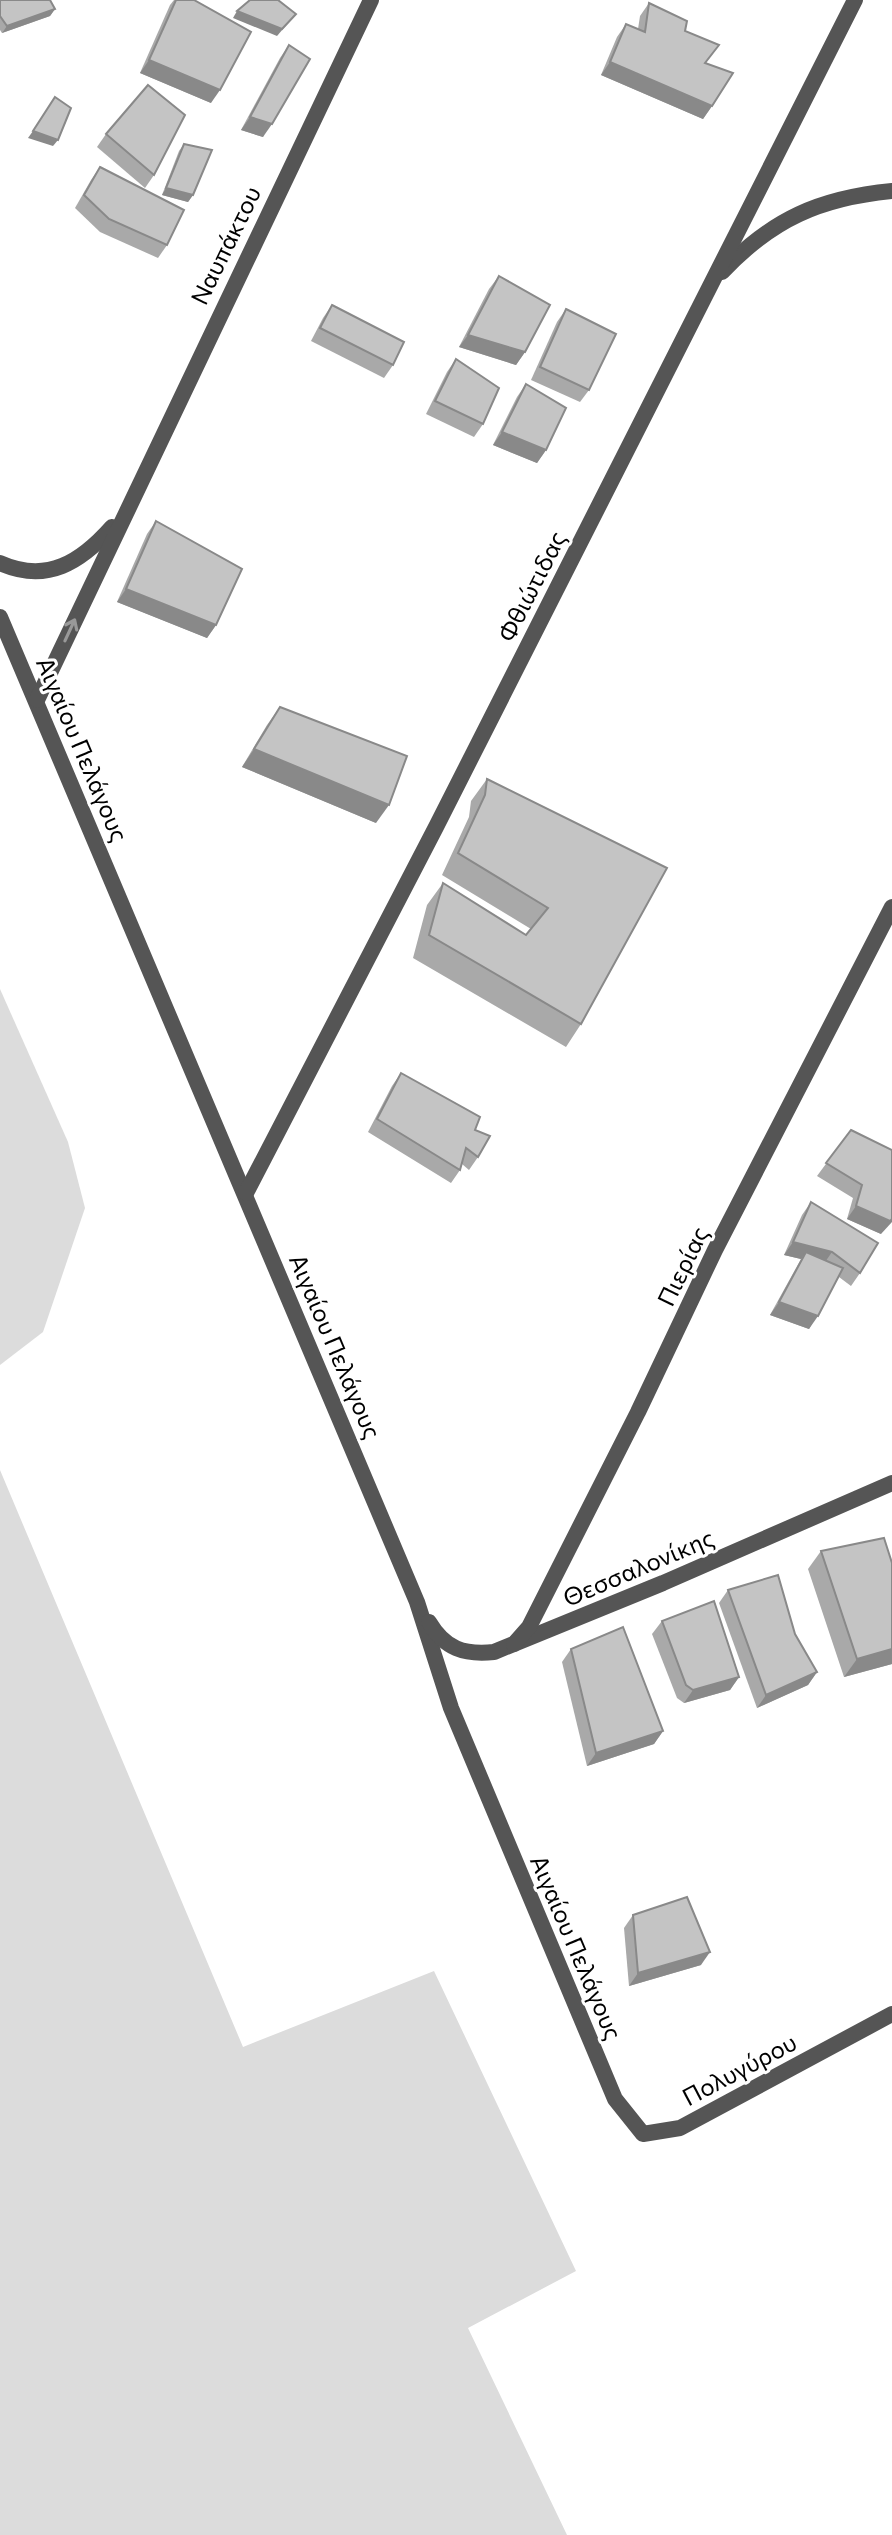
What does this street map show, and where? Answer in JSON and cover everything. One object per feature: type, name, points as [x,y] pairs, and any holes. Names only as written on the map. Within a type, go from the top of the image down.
[{"type":"street","name":"Ναυπάκτου","points":[[37,700],[371,0]]},
{"type":"street","name":"Φθιώτιδας","points":[[246,1193],[429,841],[855,0]]},
{"type":"street","points":[[708,287],[754,240],[796,215],[831,200],[892,191]]},
{"type":"street","name":"Ναυπάκτου","points":[[0,563],[31,570],[69,564],[90,551],[126,511]]},
{"type":"street","name":"Αιγαίου Πελάγους","points":[[0,617],[417,1602],[451,1708],[615,2099]]},
{"type":"street","name":"Πιερίας","points":[[514,1644],[533,1618],[638,1412],[715,1250],[892,907]]},
{"type":"street","name":"Θεσσαλονίκης","points":[[417,1602],[437,1634],[451,1648],[472,1654],[494,1652],[663,1583],[892,1483]]},
{"type":"street","name":"Πολυγύρου","points":[[615,2099],[643,2134],[680,2128],[892,2014]]},
{"type":"shaded area","points":[[0,989],[68,1142],[85,1208],[43,1332],[0,1365]]},
{"type":"shaded area","points":[[0,1470],[243,2047],[434,1971],[576,2271],[468,2328],[567,2535],[0,2535]]},
{"type":"building","points":[[0,0],[50,0],[55,9],[7,26],[0,16]]},
{"type":"building","points":[[176,0],[194,0],[251,32],[220,90],[149,60]]},
{"type":"building","points":[[250,0],[278,0],[296,14],[282,29],[237,11]]},
{"type":"building","points":[[649,3],[687,21],[685,31],[719,45],[705,63],[733,73],[712,106],[610,62],[626,24],[645,32]]},
{"type":"building","points":[[289,45],[310,59],[272,124],[250,117]]},
{"type":"building","points":[[148,85],[185,115],[154,175],[106,134]]},
{"type":"building","points":[[55,97],[71,108],[58,140],[33,131]]},
{"type":"building","points":[[184,144],[212,150],[193,195],[166,188]]},
{"type":"building","points":[[100,167],[184,210],[167,245],[109,219],[84,195]]},
{"type":"building","points":[[499,276],[550,305],[525,352],[468,335]]},
{"type":"building","points":[[332,305],[404,342],[393,365],[320,328]]},
{"type":"building","points":[[566,309],[616,334],[589,390],[540,367]]},
{"type":"building","points":[[456,359],[499,388],[483,424],[435,401]]},
{"type":"building","points":[[526,384],[566,408],[546,450],[502,432]]},
{"type":"building","points":[[156,521],[242,569],[216,625],[126,589]]},
{"type":"building","points":[[280,707],[407,756],[389,805],[254,749]]},
{"type":"building","points":[[487,779],[667,868],[581,1024],[429,935],[443,883],[526,935],[548,908],[458,853],[485,795]]},
{"type":"building","points":[[401,1073],[480,1117],[475,1130],[490,1136],[478,1157],[466,1148],[460,1170],[377,1119]]},
{"type":"building","points":[[851,1130],[892,1150],[890,1221],[856,1206],[862,1185],[826,1163]]},
{"type":"building","points":[[811,1202],[878,1243],[860,1273],[832,1252],[793,1242]]},
{"type":"building","points":[[806,1252],[843,1268],[818,1316],[779,1302]]},
{"type":"building","points":[[884,1538],[892,1563],[892,1649],[857,1659],[821,1551]]},
{"type":"building","points":[[778,1575],[795,1634],[817,1672],[766,1695],[728,1590]]},
{"type":"building","points":[[714,1601],[739,1677],[693,1690],[686,1685],[662,1621]]},
{"type":"building","points":[[623,1627],[663,1731],[596,1753],[571,1649]]},
{"type":"building","points":[[687,1897],[710,1952],[638,1973],[633,1915]]}]
